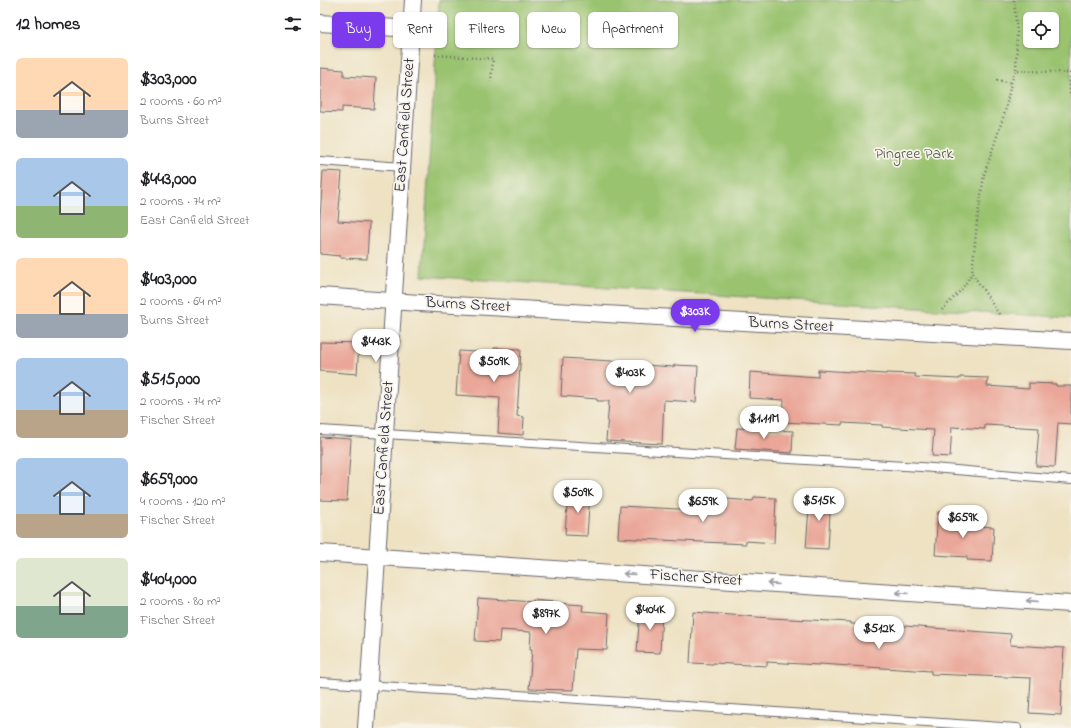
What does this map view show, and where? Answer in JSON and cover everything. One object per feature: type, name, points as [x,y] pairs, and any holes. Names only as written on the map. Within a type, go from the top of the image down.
[{"type":"street","name":"East Canfield Street","points":[[413,12],[414,0]]},
{"type":"street","points":[[320,23],[393,28]]},
{"type":"street","name":"East Canfield Street","points":[[366,728],[411,48]]},
{"type":"street","name":"Burns Street","points":[[320,296],[1071,342]]},
{"type":"street","name":"Fischer Street","points":[[320,553],[1071,604]]},
{"type":"lane","points":[[320,161],[403,167]]},
{"type":"lane","points":[[320,430],[922,467],[1071,480]]},
{"type":"lane","points":[[320,682],[1017,728]]},
{"type":"path","points":[[942,310],[962,289],[972,273],[976,222],[984,175],[1005,112],[1011,83],[1016,70],[1017,32],[1014,0]]},
{"type":"path","points":[[435,55],[493,59],[491,81]]},
{"type":"path","points":[[1016,70],[1071,73],[1070,97]]},
{"type":"path","points":[[997,80],[1011,83]]},
{"type":"path","points":[[972,273],[999,314]]},
{"type":"green space","name":"Pingree Park","points":[[439,0],[1071,0],[1071,318],[422,276],[436,48],[447,48],[447,12],[438,12]]},
{"type":"building","points":[[320,68],[344,70],[344,76],[376,78],[374,109],[342,107],[342,112],[320,111]]},
{"type":"building","points":[[323,171],[342,172],[338,221],[369,223],[367,259],[340,258],[340,256],[320,254],[320,218]]},
{"type":"building","points":[[320,342],[359,343],[357,374],[320,371]]},
{"type":"building","points":[[494,348],[521,349],[517,416],[524,417],[523,435],[498,433],[500,398],[456,395],[459,351],[494,353]]},
{"type":"building","points":[[563,358],[628,362],[628,364],[674,367],[674,365],[698,366],[696,402],[664,400],[662,444],[606,441],[609,401],[597,401],[597,399],[561,396]]},
{"type":"building","points":[[818,370],[915,374],[915,377],[960,379],[960,377],[988,378],[987,386],[1029,389],[1029,383],[1071,386],[1071,424],[1058,423],[1055,467],[1036,466],[1039,428],[985,425],[985,429],[952,427],[950,457],[932,456],[934,430],[882,427],[882,425],[842,423],[842,425],[783,422],[784,400],[749,398],[750,372],[818,377]]},
{"type":"building","points":[[737,428],[793,431],[792,453],[735,449]]},
{"type":"building","points":[[320,437],[351,439],[347,501],[320,500]]},
{"type":"building","points":[[568,491],[590,492],[587,536],[565,535]]},
{"type":"building","points":[[810,494],[831,495],[828,549],[806,548]]},
{"type":"building","points":[[754,497],[776,498],[774,543],[746,541],[746,544],[618,538],[620,506],[697,510],[697,507],[726,509],[727,499],[753,501]]},
{"type":"building","points":[[938,512],[963,514],[962,525],[994,527],[992,561],[967,560],[967,557],[935,555]]},
{"type":"building","points":[[478,598],[533,602],[533,600],[583,605],[582,611],[609,613],[607,650],[576,649],[573,690],[529,689],[532,649],[530,649],[531,632],[500,630],[499,642],[475,641]]},
{"type":"building","points":[[640,609],[662,611],[660,653],[637,652]]},
{"type":"building","points":[[693,612],[1011,634],[1010,645],[1064,648],[1061,715],[1029,713],[1031,678],[931,674],[931,671],[819,664],[767,662],[767,666],[690,663]]}]
